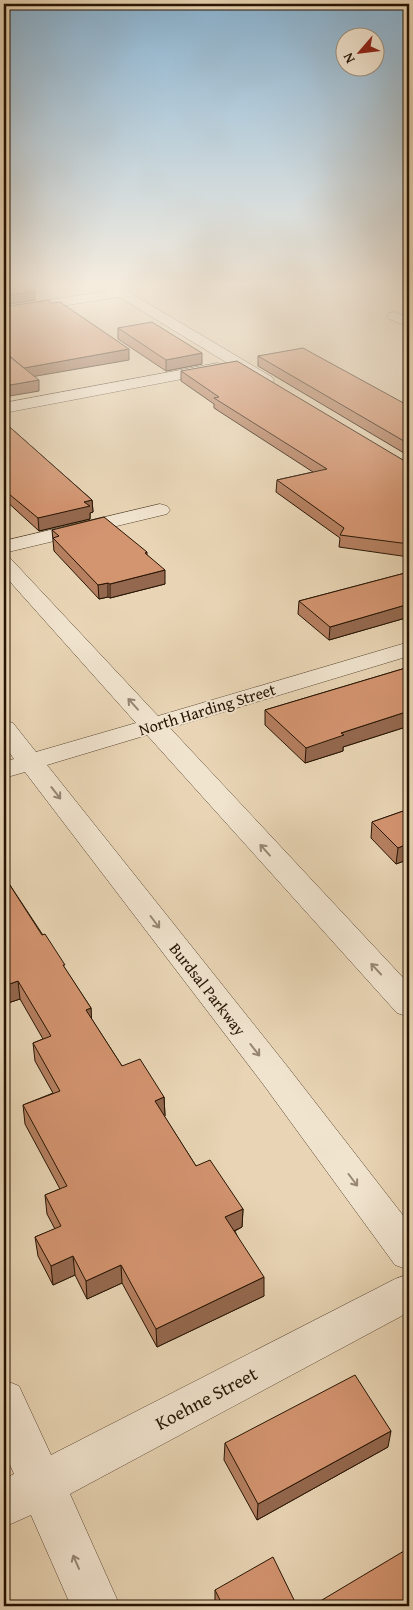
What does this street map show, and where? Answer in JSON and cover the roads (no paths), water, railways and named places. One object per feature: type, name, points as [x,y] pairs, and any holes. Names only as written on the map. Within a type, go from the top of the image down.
[{"type":"street","points":[[228,357],[280,388]]},
{"type":"street","points":[[4,408],[239,364]]},
{"type":"street","points":[[4,546],[160,510]]},
{"type":"street","points":[[4,563],[409,1005]]},
{"type":"street","name":"North Harding Street","points":[[17,766],[409,649]]},
{"type":"street","name":"Burdsal Parkway","points":[[4,728],[17,766],[275,1074],[409,1253]]},
{"type":"street","name":"Koehne Street","points":[[23,1494],[409,1292]]},
{"type":"street","points":[[4,1400],[23,1494],[96,1606]]}]
